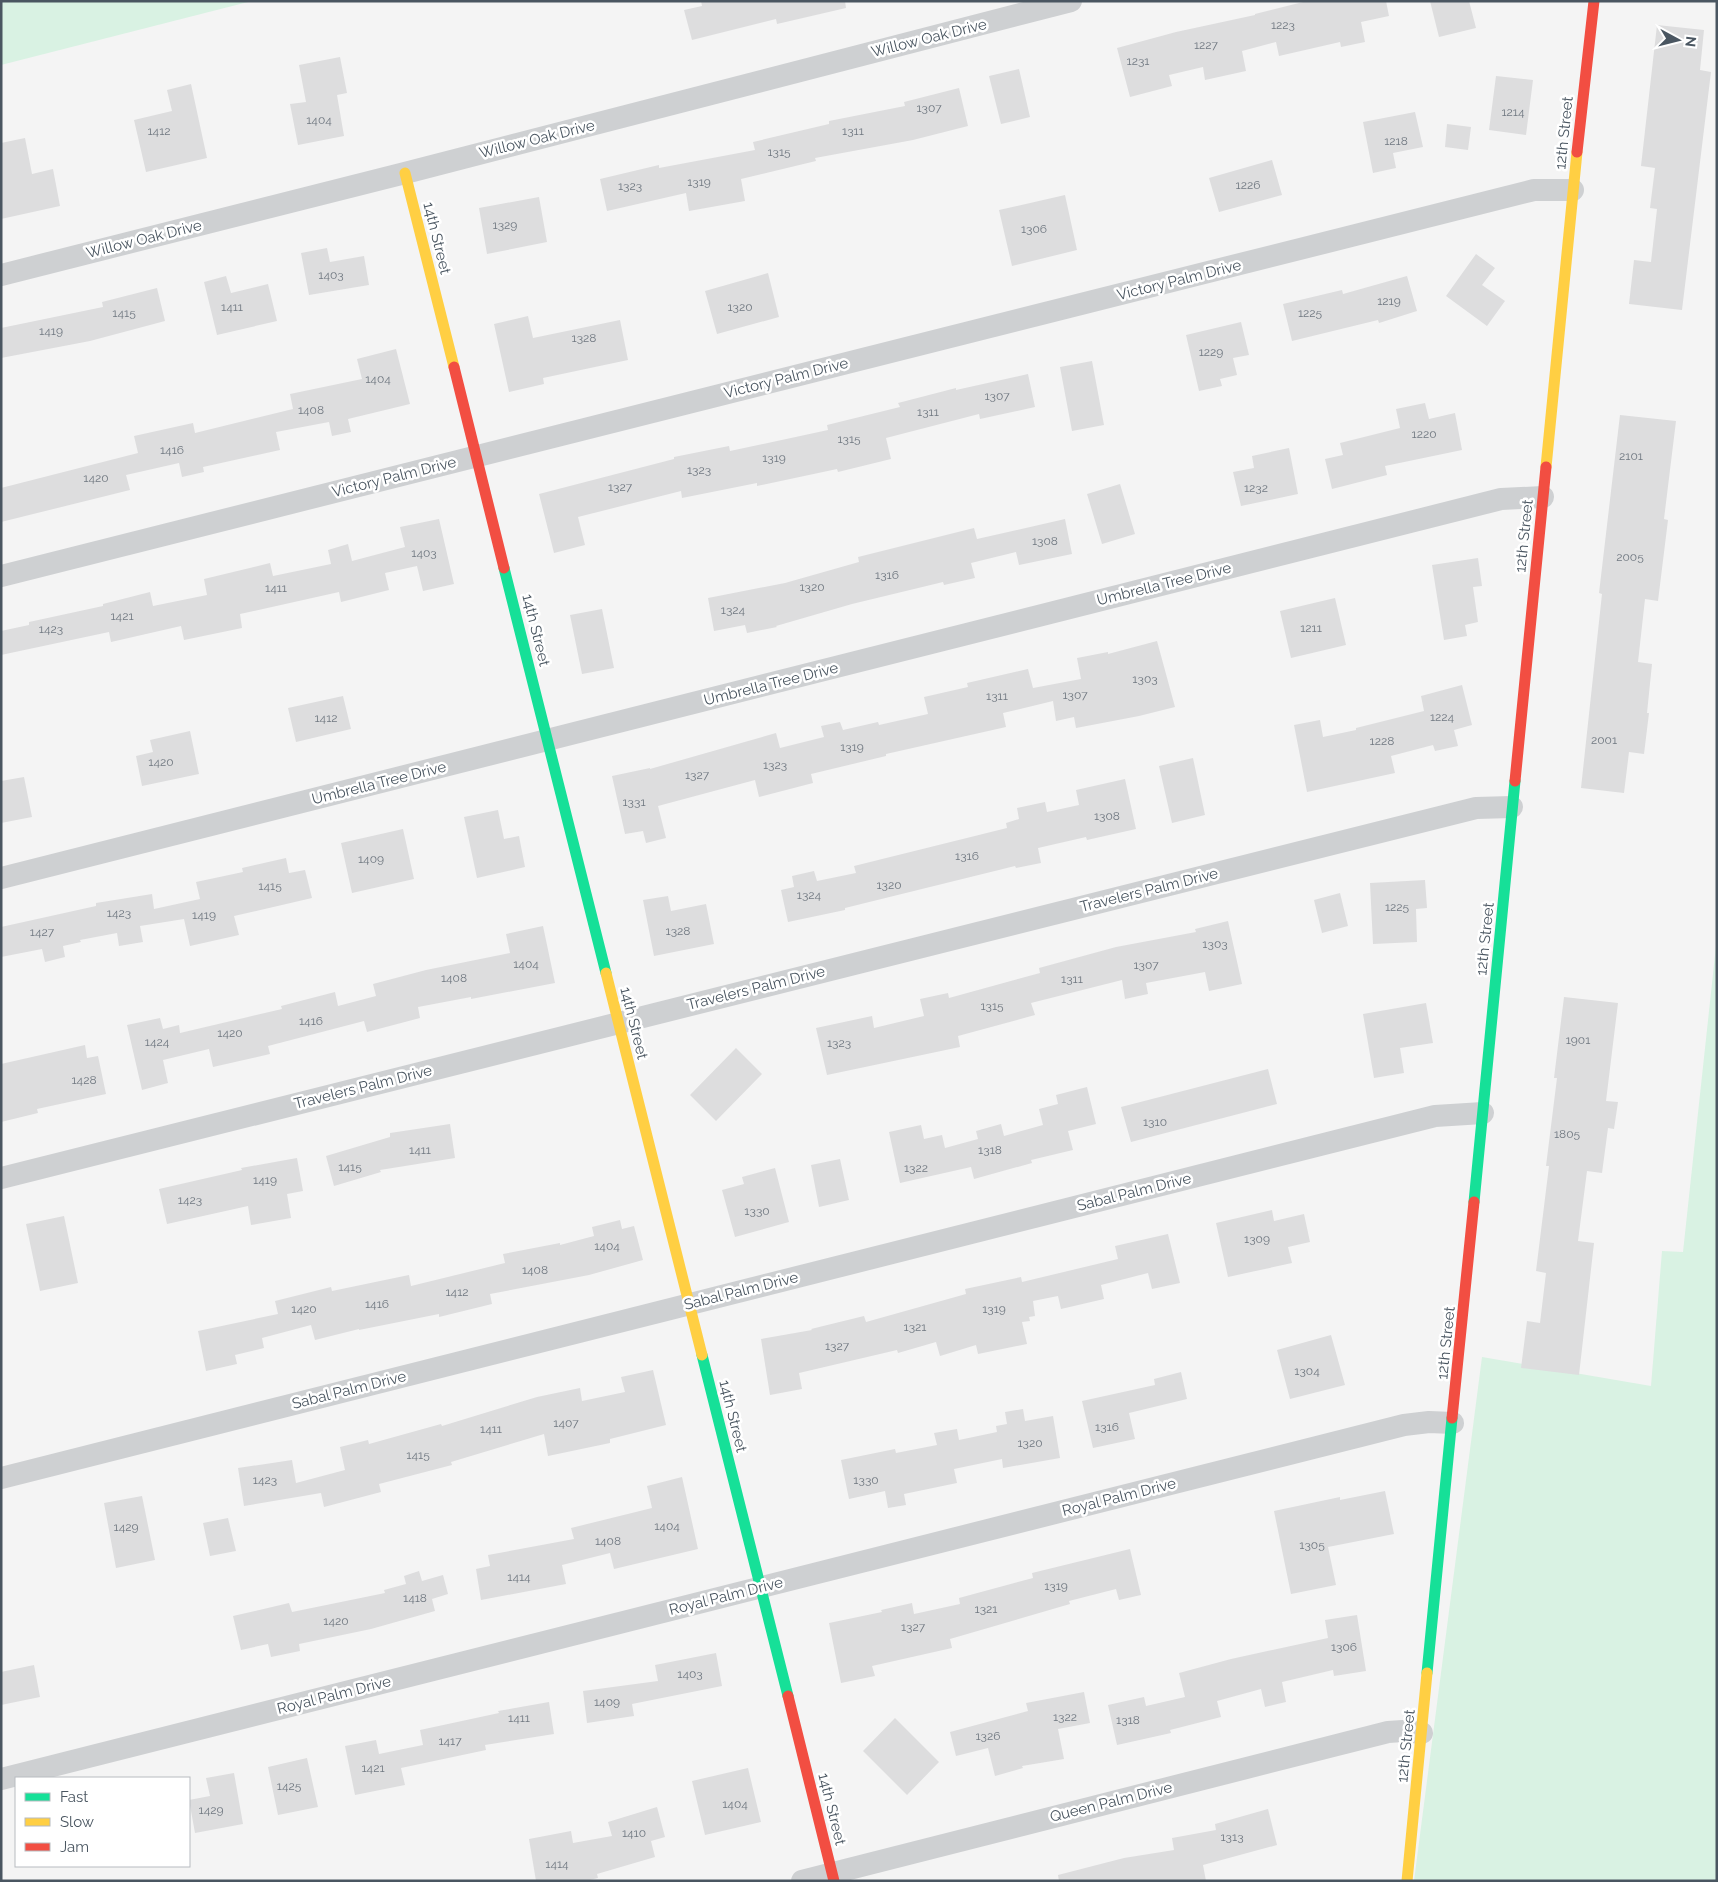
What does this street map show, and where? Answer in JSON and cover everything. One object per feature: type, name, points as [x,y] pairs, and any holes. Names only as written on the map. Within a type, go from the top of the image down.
[{"type":"street","name":"Willow Oak Drive","points":[[1,275],[1071,1]]},
{"type":"street","name":"12th Street","points":[[1407,1881],[1572,190],[1594,1]]},
{"type":"street","name":"14th Street","points":[[405,173],[833,1877]]},
{"type":"street","name":"Victory Palm Drive","points":[[1,576],[1534,190],[1572,190]]},
{"type":"street","name":"Umbrella Tree Drive","points":[[1,878],[1501,499],[1543,497]]},
{"type":"street","name":"Travelers Palm Drive","points":[[1,1178],[1476,808],[1512,807]]},
{"type":"street","name":"Sabal Palm Drive","points":[[1,1478],[1435,1116],[1483,1113]]},
{"type":"street","name":"Royal Palm Drive","points":[[1,1779],[1404,1425],[1430,1422],[1453,1423]]},
{"type":"street","name":"Queen Palm Drive","points":[[802,1881],[833,1877],[1388,1732],[1422,1733]]},
{"type":"green space","points":[[1,1],[252,1],[1,65]]},
{"type":"green space","points":[[1717,937],[1717,1881],[1414,1881],[1482,1357],[1651,1386],[1662,1251],[1683,1252]]},
{"type":"building","points":[[701,1],[845,1],[846,8],[777,24],[776,19],[692,40],[684,10],[702,6]]},
{"type":"building","points":[[1307,1],[1386,1],[1389,16],[1361,22],[1365,42],[1341,47],[1340,42],[1279,56],[1276,42],[1242,51],[1246,71],[1205,80],[1203,67],[1169,75],[1172,86],[1130,97],[1117,48]]},
{"type":"building","points":[[1430,1],[1469,1],[1476,28],[1439,37]]},
{"type":"building","points":[[1657,25],[1704,30],[1700,70],[1711,72],[1682,310],[1629,304],[1634,260],[1651,262],[1657,209],[1650,208],[1655,168],[1641,166]]},
{"type":"building","points":[[340,57],[347,93],[337,95],[344,136],[298,145],[290,104],[306,102],[299,65]]},
{"type":"building","points":[[1019,69],[1030,117],[1001,124],[989,76]]},
{"type":"building","points":[[1496,76],[1533,80],[1526,135],[1489,130]]},
{"type":"building","points":[[191,84],[207,158],[146,172],[134,120],[172,111],[167,90]]},
{"type":"building","points":[[959,88],[968,126],[913,140],[815,158],[816,161],[741,179],[745,201],[689,211],[686,193],[607,211],[600,179],[659,165],[659,168],[755,150],[753,142],[829,124],[829,121],[905,106],[904,102]]},
{"type":"building","points":[[1415,112],[1423,147],[1393,153],[1396,168],[1373,173],[1363,122]]},
{"type":"building","points":[[1447,124],[1471,127],[1468,150],[1445,147]]},
{"type":"building","points":[[25,138],[32,174],[53,169],[60,206],[1,219],[1,143]]},
{"type":"building","points":[[1272,160],[1282,195],[1219,212],[1209,178]]},
{"type":"building","points":[[1065,195],[1077,250],[1012,266],[999,210]]},
{"type":"building","points":[[539,197],[547,242],[487,254],[479,208]]},
{"type":"building","points":[[327,248],[330,262],[364,256],[369,285],[309,295],[301,253]]},
{"type":"building","points":[[1476,254],[1495,268],[1482,285],[1505,301],[1487,326],[1446,296]]},
{"type":"building","points":[[768,273],[779,317],[717,334],[705,291]]},
{"type":"building","points":[[226,276],[231,293],[268,284],[277,321],[217,335],[204,282]]},
{"type":"building","points":[[1407,276],[1417,311],[1379,323],[1378,320],[1292,341],[1283,304],[1342,290],[1343,294]]},
{"type":"building","points":[[157,288],[165,321],[90,341],[1,358],[1,328],[103,307],[102,302]]},
{"type":"building","points":[[528,316],[533,338],[620,320],[628,360],[543,378],[544,384],[509,392],[494,324]]},
{"type":"building","points":[[1241,322],[1249,355],[1233,358],[1237,375],[1220,379],[1222,386],[1199,391],[1186,335]]},
{"type":"building","points":[[396,349],[410,404],[348,419],[351,432],[332,436],[329,422],[276,432],[280,450],[203,467],[204,472],[182,477],[179,463],[126,475],[130,490],[1,522],[1,488],[138,453],[134,436],[193,423],[195,433],[293,409],[290,394],[362,379],[357,359]]},
{"type":"building","points":[[1092,361],[1104,425],[1072,431],[1060,367]]},
{"type":"building","points":[[1028,374],[1035,407],[980,419],[979,414],[886,438],[891,459],[838,472],[837,469],[757,486],[757,483],[682,498],[681,491],[578,517],[585,545],[554,553],[539,494],[674,459],[674,457],[729,446],[730,451],[828,430],[827,425],[900,407],[898,403],[956,388],[956,390]]},
{"type":"building","points":[[1425,403],[1429,419],[1455,413],[1462,450],[1385,466],[1387,475],[1332,489],[1325,459],[1343,455],[1340,443],[1400,428],[1396,409]]},
{"type":"building","points":[[1620,415],[1676,421],[1664,519],[1668,520],[1658,601],[1645,599],[1638,662],[1652,664],[1644,754],[1629,752],[1624,793],[1581,788],[1602,594],[1599,593]]},
{"type":"building","points":[[1289,448],[1298,494],[1241,506],[1233,472],[1254,468],[1252,456]]},
{"type":"building","points":[[1120,484],[1135,534],[1102,544],[1087,494]]},
{"type":"building","points":[[439,519],[454,584],[423,591],[417,566],[385,573],[389,590],[341,602],[339,592],[240,614],[242,628],[184,640],[181,626],[111,642],[109,632],[1,655],[1,631],[29,625],[29,622],[103,606],[103,604],[150,592],[153,606],[207,595],[204,579],[270,563],[273,576],[331,564],[328,550],[348,544],[352,561],[405,547],[400,527]]},
{"type":"building","points":[[1065,519],[1072,554],[1019,565],[1016,552],[971,563],[975,578],[944,585],[943,582],[852,604],[777,627],[747,633],[745,625],[714,631],[708,598],[785,583],[859,562],[858,557],[974,528],[977,539]]},
{"type":"building","points":[[1478,558],[1482,586],[1473,587],[1478,622],[1465,625],[1467,636],[1444,640],[1432,565]]},
{"type":"building","points":[[1335,598],[1346,645],[1291,658],[1280,611]]},
{"type":"building","points":[[602,609],[614,668],[582,674],[570,615]]},
{"type":"building","points":[[1157,641],[1175,707],[1076,728],[1074,717],[1056,721],[1053,701],[1003,713],[1006,727],[886,754],[886,756],[811,774],[813,783],[759,797],[755,780],[658,806],[666,838],[646,843],[643,831],[625,834],[612,776],[650,769],[776,733],[780,748],[824,737],[821,726],[840,722],[843,730],[878,722],[879,725],[928,714],[924,697],[968,687],[967,683],[1028,669],[1033,688],[1081,679],[1077,658],[1108,652],[1108,654]]},
{"type":"building","points":[[1462,685],[1472,725],[1454,730],[1458,746],[1435,751],[1433,745],[1391,756],[1395,773],[1307,792],[1294,725],[1320,720],[1323,737],[1356,730],[1356,728],[1424,711],[1421,696]]},
{"type":"building","points":[[343,696],[351,729],[296,742],[288,708]]},
{"type":"building","points":[[190,731],[199,774],[142,786],[136,756],[153,752],[150,740]]},
{"type":"building","points":[[1193,758],[1205,815],[1172,823],[1159,766]]},
{"type":"building","points":[[24,777],[32,817],[1,823],[1,781]]},
{"type":"building","points":[[1125,779],[1136,829],[1087,840],[1086,837],[1038,848],[1041,863],[1016,868],[1015,866],[845,908],[845,910],[788,922],[781,890],[794,887],[792,876],[814,871],[817,881],[856,873],[854,866],[1007,828],[1006,823],[1019,819],[1017,808],[1045,802],[1047,812],[1079,805],[1076,790]]},
{"type":"building","points":[[498,810],[504,839],[519,836],[525,867],[477,878],[464,817]]},
{"type":"building","points":[[403,829],[414,879],[352,893],[341,843]]},
{"type":"building","points":[[286,858],[289,873],[305,870],[312,898],[234,916],[239,935],[190,946],[184,919],[140,926],[143,942],[119,946],[117,933],[80,940],[81,942],[63,946],[65,957],[45,962],[42,949],[1,957],[1,927],[96,906],[96,903],[152,894],[154,909],[200,899],[196,882],[243,872],[242,868]]},
{"type":"building","points":[[1425,880],[1427,908],[1416,909],[1417,942],[1373,944],[1370,883]]},
{"type":"building","points":[[1340,893],[1348,926],[1322,933],[1314,900]]},
{"type":"building","points":[[668,896],[671,911],[706,904],[714,944],[654,956],[643,900]]},
{"type":"building","points":[[1228,921],[1242,984],[1209,991],[1205,972],[1146,983],[1148,994],[1125,999],[1122,980],[1031,1003],[1035,1015],[958,1036],[960,1047],[827,1075],[816,1028],[872,1016],[874,1028],[924,1016],[920,999],[948,993],[949,998],[1040,973],[1039,968],[1116,947],[1196,932],[1195,929]]},
{"type":"building","points":[[543,926],[555,983],[418,1007],[420,1018],[367,1032],[364,1021],[268,1046],[270,1054],[213,1067],[209,1049],[163,1060],[168,1083],[142,1090],[127,1025],[160,1018],[163,1029],[179,1025],[180,1033],[282,1009],[281,1006],[335,992],[338,1006],[376,996],[373,984],[426,970],[510,953],[506,934]]},
{"type":"building","points":[[1564,997],[1618,1003],[1606,1101],[1618,1102],[1614,1129],[1608,1128],[1602,1173],[1587,1171],[1578,1241],[1594,1243],[1579,1375],[1521,1368],[1527,1321],[1540,1323],[1546,1273],[1536,1271],[1549,1166],[1546,1166],[1557,1078],[1554,1078]]},
{"type":"building","points":[[1426,1003],[1433,1043],[1400,1048],[1404,1073],[1374,1078],[1363,1014]]},
{"type":"building","points":[[85,1045],[87,1058],[98,1056],[106,1094],[37,1109],[38,1113],[1,1122],[1,1064]]},
{"type":"building","points":[[736,1048],[762,1074],[716,1121],[690,1095]]},
{"type":"building","points":[[1268,1069],[1277,1104],[1131,1142],[1121,1107]]},
{"type":"building","points":[[1087,1087],[1096,1124],[1068,1131],[1073,1150],[1031,1160],[1032,1163],[974,1179],[971,1167],[900,1183],[889,1132],[921,1125],[924,1139],[942,1135],[945,1148],[978,1139],[976,1131],[1001,1124],[1004,1136],[1043,1125],[1039,1109],[1058,1104],[1056,1095]]},
{"type":"building","points":[[450,1124],[455,1158],[380,1170],[381,1172],[334,1186],[326,1156],[390,1137],[390,1133]]},
{"type":"building","points":[[297,1158],[303,1191],[287,1194],[291,1218],[251,1225],[248,1206],[167,1224],[159,1189],[242,1170],[241,1168]]},
{"type":"building","points":[[840,1159],[849,1200],[819,1207],[811,1165]]},
{"type":"building","points":[[775,1168],[789,1222],[735,1237],[722,1190],[744,1184],[742,1177]]},
{"type":"building","points":[[1272,1210],[1274,1221],[1304,1214],[1310,1242],[1288,1247],[1292,1263],[1228,1277],[1216,1223]]},
{"type":"building","points":[[64,1216],[78,1283],[40,1291],[26,1224]]},
{"type":"building","points":[[620,1220],[622,1229],[634,1226],[643,1260],[589,1275],[490,1294],[492,1304],[439,1317],[439,1314],[359,1329],[315,1340],[311,1325],[262,1338],[264,1348],[235,1355],[237,1364],[206,1371],[198,1331],[278,1314],[275,1301],[331,1287],[332,1291],[409,1275],[411,1286],[505,1263],[503,1254],[560,1243],[560,1245],[594,1236],[592,1227]]},
{"type":"building","points":[[1168,1234],[1180,1283],[1152,1289],[1148,1273],[1101,1285],[1104,1299],[1061,1309],[1058,1296],[1033,1301],[1035,1316],[1029,1317],[1030,1321],[1022,1322],[1027,1344],[978,1354],[976,1345],[940,1356],[936,1342],[898,1353],[897,1350],[799,1373],[802,1389],[770,1395],[761,1339],[812,1330],[864,1316],[866,1322],[966,1294],[965,1289],[1021,1277],[1022,1282],[1118,1259],[1115,1246]]},
{"type":"building","points":[[1331,1335],[1345,1385],[1290,1399],[1277,1350]]},
{"type":"building","points":[[653,1370],[666,1425],[610,1439],[610,1443],[548,1456],[544,1434],[451,1462],[452,1465],[379,1484],[381,1492],[324,1507],[321,1493],[244,1506],[238,1468],[292,1460],[296,1483],[345,1470],[340,1447],[368,1440],[369,1444],[441,1424],[442,1426],[537,1397],[580,1388],[582,1401],[625,1392],[621,1377]]},
{"type":"building","points":[[1181,1372],[1187,1399],[1129,1413],[1135,1439],[1093,1448],[1082,1401],[1155,1385],[1154,1379]]},
{"type":"building","points":[[1023,1409],[1025,1421],[1053,1416],[1060,1458],[1003,1468],[1002,1459],[954,1469],[957,1483],[904,1494],[906,1505],[888,1508],[885,1491],[849,1499],[841,1460],[895,1449],[896,1453],[937,1445],[934,1433],[957,1429],[959,1440],[997,1432],[996,1426],[1007,1424],[1005,1412]]},
{"type":"building","points":[[682,1477],[698,1549],[614,1569],[610,1553],[562,1565],[566,1584],[481,1600],[476,1569],[490,1566],[488,1555],[574,1539],[571,1528],[652,1508],[647,1486]]},
{"type":"building","points":[[1385,1491],[1394,1534],[1328,1547],[1336,1585],[1291,1594],[1274,1511],[1340,1497],[1340,1500]]},
{"type":"building","points":[[142,1496],[155,1560],[116,1568],[104,1503]]},
{"type":"building","points":[[228,1518],[236,1551],[210,1556],[203,1523]]},
{"type":"building","points":[[1130,1549],[1141,1595],[1119,1600],[1116,1589],[1069,1601],[1070,1604],[950,1639],[952,1648],[872,1666],[875,1676],[841,1683],[829,1623],[882,1612],[881,1610],[912,1603],[914,1614],[960,1604],[959,1598],[1033,1578],[1032,1573]]},
{"type":"building","points":[[419,1571],[422,1581],[443,1575],[448,1594],[432,1599],[435,1611],[371,1629],[299,1644],[300,1651],[271,1657],[268,1644],[241,1650],[233,1616],[289,1603],[292,1612],[385,1593],[384,1590],[406,1584],[404,1576]]},
{"type":"building","points":[[1357,1615],[1366,1671],[1334,1676],[1333,1670],[1282,1682],[1286,1702],[1265,1707],[1261,1689],[1217,1701],[1221,1717],[1170,1730],[1171,1733],[1117,1745],[1108,1705],[1144,1697],[1146,1706],[1185,1697],[1179,1673],[1231,1659],[1328,1638],[1325,1620]]},
{"type":"building","points":[[716,1653],[722,1686],[632,1704],[634,1716],[587,1723],[583,1691],[658,1681],[655,1665]]},
{"type":"building","points":[[34,1665],[40,1697],[1,1705],[1,1672]]},
{"type":"building","points":[[1084,1692],[1090,1723],[1058,1729],[1064,1759],[1022,1766],[1023,1768],[995,1776],[988,1748],[956,1756],[950,1732],[1028,1711],[1026,1703]]},
{"type":"building","points":[[549,1702],[554,1734],[485,1745],[486,1750],[401,1768],[405,1785],[355,1795],[345,1746],[376,1740],[379,1754],[423,1745],[420,1730],[499,1713],[498,1711]]},
{"type":"building","points":[[895,1718],[939,1762],[907,1795],[863,1751]]},
{"type":"building","points":[[307,1758],[318,1807],[278,1815],[268,1767]]},
{"type":"building","points":[[748,1768],[761,1822],[705,1835],[692,1781]]},
{"type":"building","points":[[234,1773],[243,1824],[195,1833],[190,1800],[210,1796],[206,1778]]},
{"type":"building","points":[[657,1807],[665,1837],[651,1841],[655,1857],[597,1874],[598,1878],[585,1881],[536,1881],[529,1839],[571,1831],[573,1843],[612,1836],[608,1822]]},
{"type":"building","points":[[1268,1809],[1277,1845],[1203,1865],[1206,1881],[1059,1881],[1058,1875],[1124,1858],[1174,1850],[1172,1838],[1216,1830],[1215,1824]]},
{"type":"traffic: fast","points":[[504,568],[606,973]]},
{"type":"traffic: fast","points":[[1474,1202],[1515,781]]},
{"type":"traffic: fast","points":[[702,1355],[788,1696]]},
{"type":"traffic: fast","points":[[1427,1673],[1452,1418]]},
{"type":"traffic: slow","points":[[1546,467],[1577,152]]},
{"type":"traffic: slow","points":[[405,173],[454,367]]},
{"type":"traffic: slow","points":[[606,973],[702,1355]]},
{"type":"traffic: slow","points":[[1407,1881],[1427,1673]]},
{"type":"traffic: jam","points":[[1577,152],[1594,1]]},
{"type":"traffic: jam","points":[[454,367],[504,568]]},
{"type":"traffic: jam","points":[[1515,781],[1546,467]]},
{"type":"traffic: jam","points":[[1452,1418],[1474,1202]]},
{"type":"traffic: jam","points":[[788,1696],[834,1881]]}]
